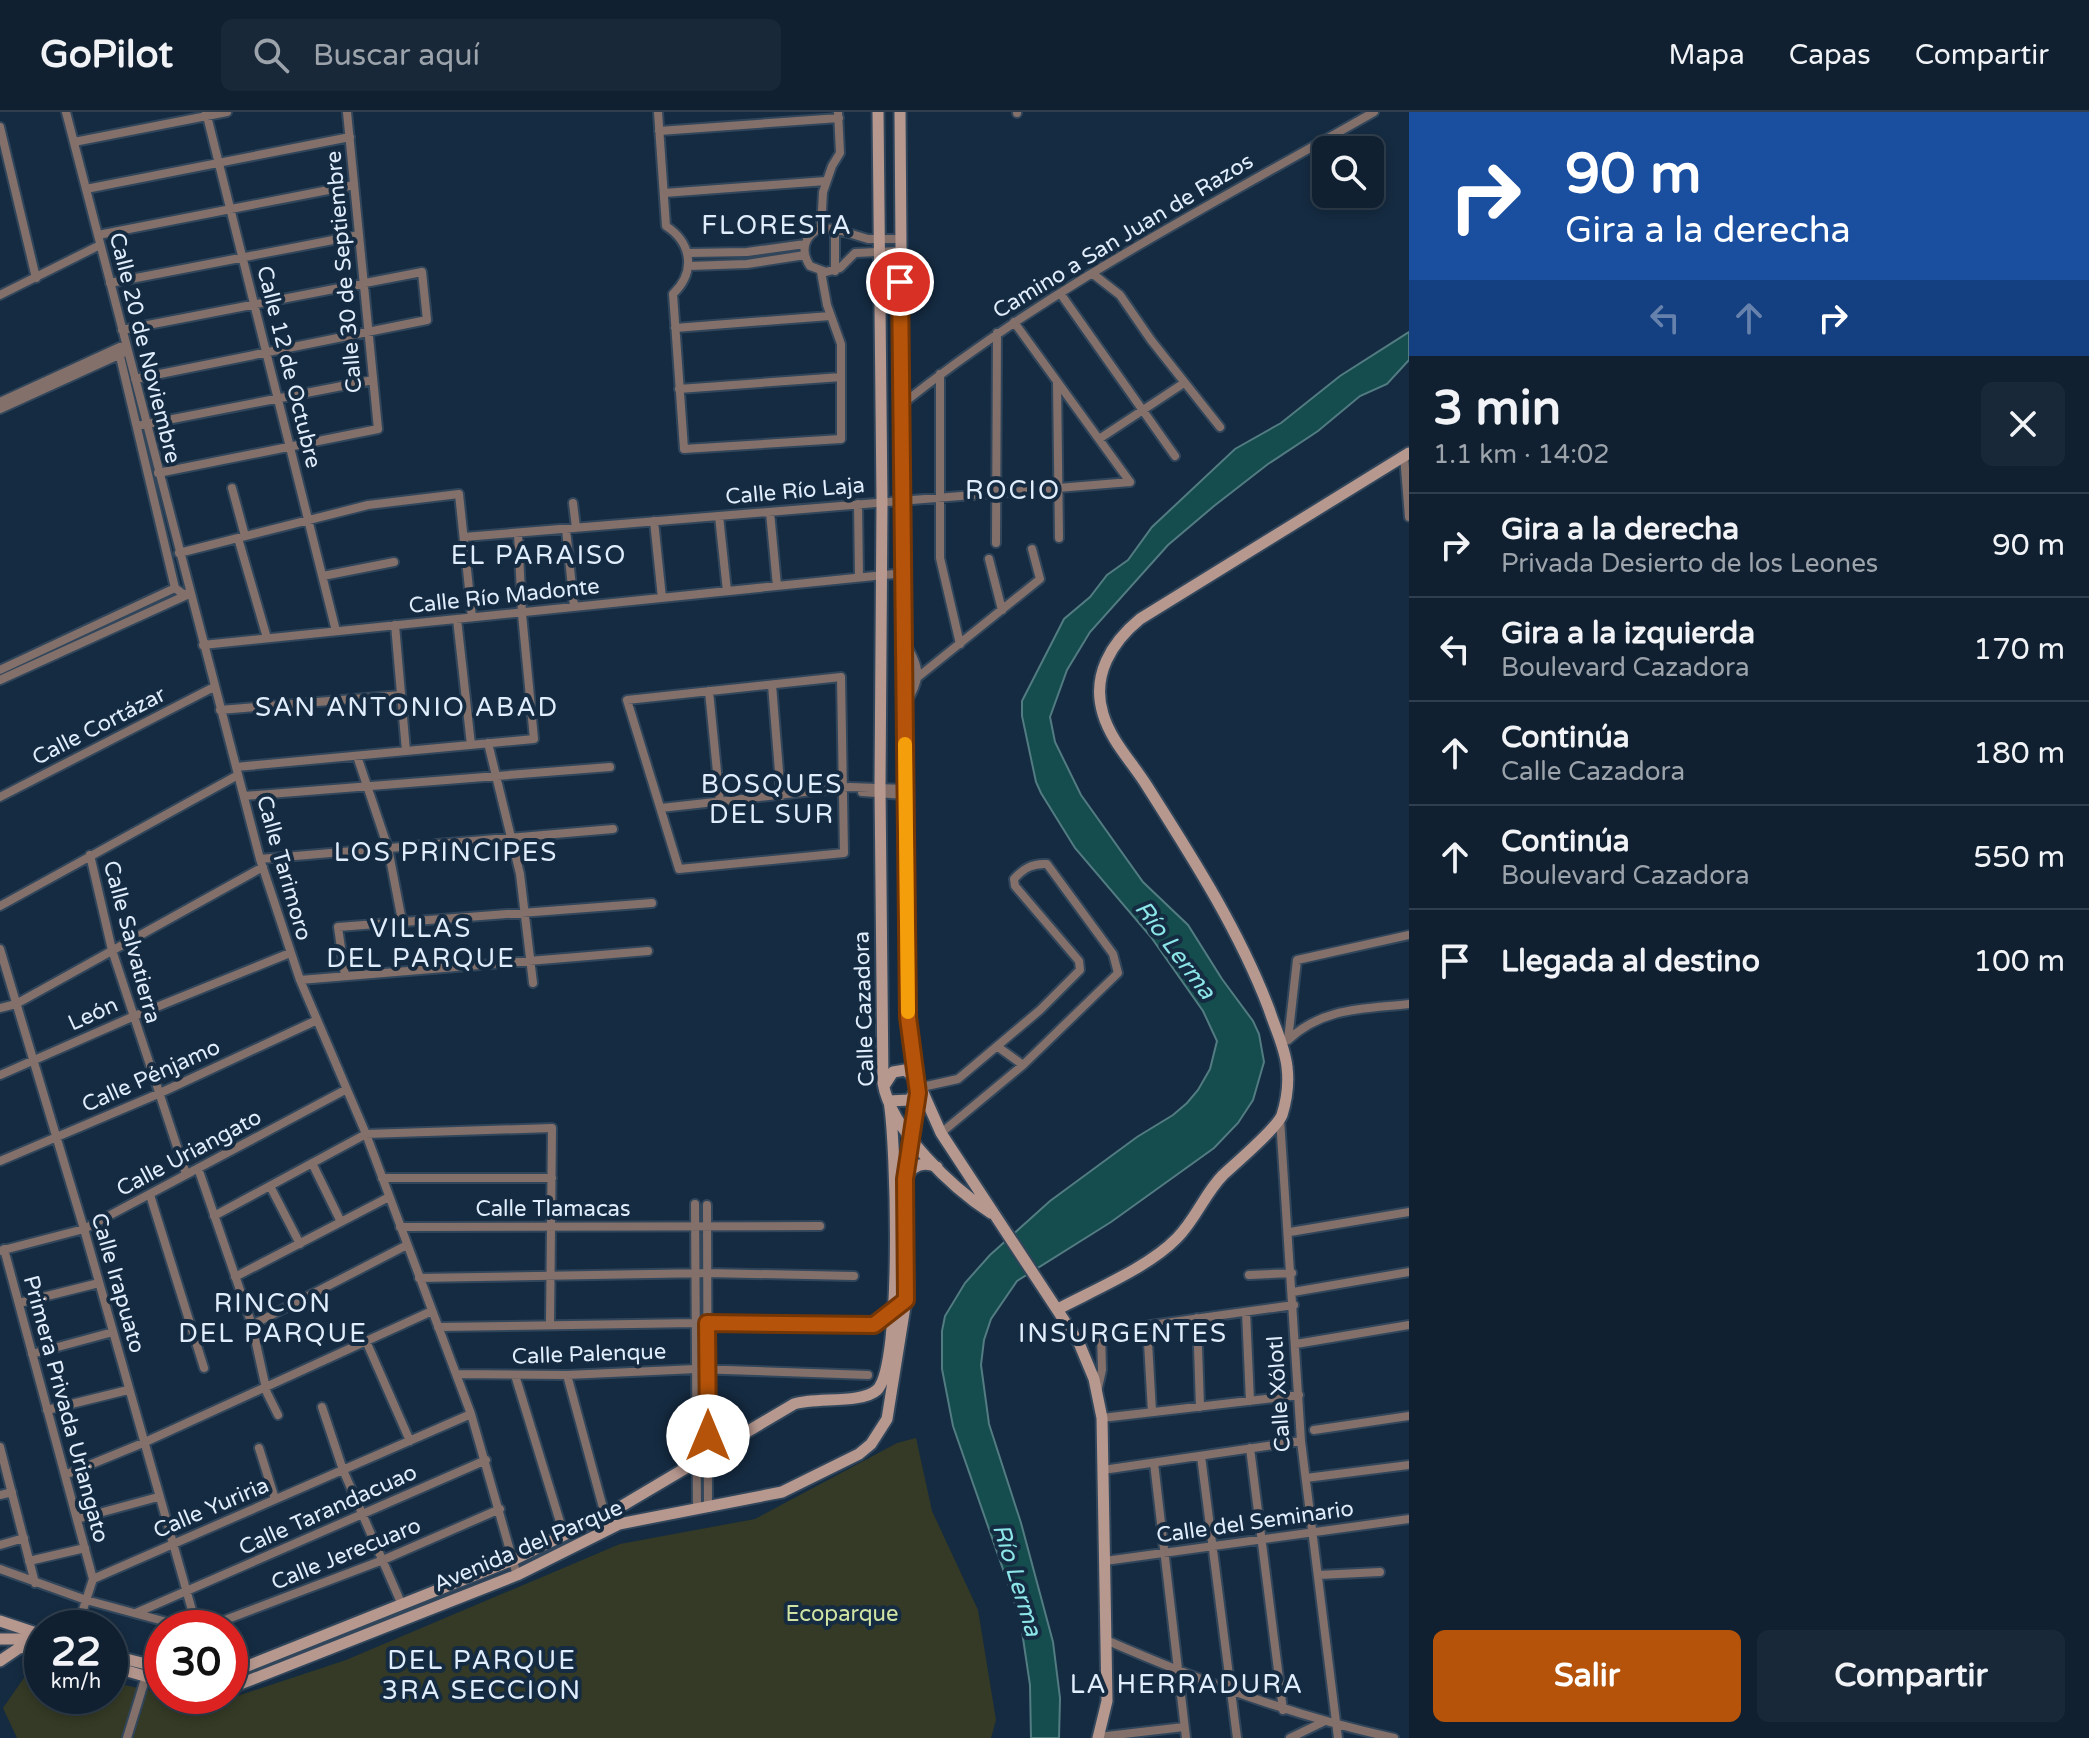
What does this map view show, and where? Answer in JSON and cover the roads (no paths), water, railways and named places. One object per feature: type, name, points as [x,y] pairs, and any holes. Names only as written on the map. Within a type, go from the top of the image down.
[{"type":"street","name":"Calle 20 de Noviembre","points":[[66,112],[122,330],[123,350],[135,379],[189,593]]},
{"type":"street","points":[[74,142],[227,112]]},
{"type":"street","name":"Calle 30 de Septiembre","points":[[290,447],[378,429],[347,112]]},
{"type":"street","points":[[658,112],[666,226],[676,232],[688,253],[689,266],[681,286],[673,294],[684,449],[841,439],[841,344],[830,316],[821,272]]},
{"type":"street","name":"Calle Cazadora","points":[[878,112],[884,1088],[911,1138],[937,1167],[998,1220]]},
{"type":"street","name":"Calle Cazadora","points":[[900,112],[900,405],[908,1017],[919,1085],[941,1133],[998,1220]]},
{"type":"street","name":"Camino a San Juan de Razos","points":[[900,405],[997,333],[1060,293],[1247,182],[1374,112]]},
{"type":"street","name":"Calle 12 de Octubre","points":[[206,114],[336,631]]},
{"type":"street","points":[[659,131],[838,115],[840,153],[826,181],[821,204],[821,228]]},
{"type":"street","points":[[1,133],[36,278]]},
{"type":"street","points":[[86,189],[350,137]]},
{"type":"street","points":[[664,193],[826,181]]},
{"type":"street","points":[[0,295],[36,278],[99,240],[231,209],[354,185]]},
{"type":"street","points":[[879,245],[835,229],[821,228],[811,234],[805,244],[805,255],[810,266],[821,272],[835,271],[855,253],[879,245],[900,245]]},
{"type":"street","points":[[835,229],[835,271]]},
{"type":"street","points":[[110,283],[359,235]]},
{"type":"street","points":[[688,253],[747,252],[805,244]]},
{"type":"street","points":[[689,266],[747,264],[805,255]]},
{"type":"street","points":[[122,330],[422,272],[427,320],[135,379]]},
{"type":"street","points":[[1093,274],[1120,295],[1220,427]]},
{"type":"street","points":[[1060,293],[1175,456]]},
{"type":"street","points":[[675,328],[830,316]]},
{"type":"street","points":[[1014,322],[1099,439],[1184,383]]},
{"type":"street","points":[[996,543],[997,333]]},
{"type":"street","points":[[0,402],[123,350]]},
{"type":"street","points":[[0,409],[123,350]]},
{"type":"street","points":[[123,350],[136,427],[175,588],[183,594],[189,593]]},
{"type":"street","points":[[940,374],[940,558],[960,644]]},
{"type":"street","points":[[679,389],[841,377]]},
{"type":"street","points":[[136,427],[373,380]]},
{"type":"street","points":[[1057,381],[1059,538]]},
{"type":"street","name":"Calle Río Laja","points":[[464,537],[1130,482],[1099,439]]},
{"type":"street","points":[[158,473],[290,447]]},
{"type":"street","points":[[1406,454],[1409,517]]},
{"type":"street","name":"Calle Xólotl","points":[[1338,1738],[1301,1441],[1290,1232],[1280,1119],[1288,1083],[1285,1043],[1253,969],[1224,914],[1146,783],[1113,737],[1102,712],[1099,686],[1105,659],[1119,636],[1140,619],[1406,454]]},
{"type":"street","points":[[232,488],[267,638]]},
{"type":"street","points":[[179,553],[368,505],[459,494],[472,617]]},
{"type":"street","points":[[573,503],[576,528]]},
{"type":"street","points":[[858,504],[859,577]]},
{"type":"street","points":[[770,512],[777,586]]},
{"type":"street","points":[[719,516],[727,591]]},
{"type":"street","points":[[654,521],[662,598]]},
{"type":"street","points":[[566,529],[574,607]]},
{"type":"street","points":[[0,906],[237,771],[534,739],[518,533]]},
{"type":"street","points":[[905,705],[918,677],[1040,579],[1032,549]]},
{"type":"street","points":[[989,559],[1002,610]]},
{"type":"street","points":[[323,576],[394,562]]},
{"type":"street","name":"Calle Río Madonte","points":[[203,645],[904,573]]},
{"type":"street","points":[[0,670],[175,588]]},
{"type":"street","points":[[0,680],[189,593]]},
{"type":"street","name":"Calle Tarimoro","points":[[189,593],[261,863],[290,953],[315,1021],[366,1134],[471,1414],[517,1575]]},
{"type":"street","points":[[457,619],[471,745]]},
{"type":"street","points":[[395,625],[406,751]]},
{"type":"street","points":[[904,642],[915,658],[918,677]]},
{"type":"street","points":[[841,677],[844,853],[679,869],[627,700],[772,685],[841,677]]},
{"type":"street","points":[[772,685],[781,796]]},
{"type":"street","name":"Calle Cortázar","points":[[0,797],[214,687]]},
{"type":"street","points":[[709,691],[720,802]]},
{"type":"street","points":[[220,710],[401,695]]},
{"type":"street","points":[[488,743],[512,837],[526,911],[533,983]]},
{"type":"street","points":[[357,756],[388,848],[402,921]]},
{"type":"street","points":[[244,796],[610,767]]},
{"type":"street","points":[[661,808],[842,790],[905,792]]},
{"type":"street","points":[[0,1008],[16,1004],[261,863],[388,848],[613,829]]},
{"type":"street","name":"Calle Salvatierra","points":[[90,855],[112,950],[132,1017],[186,1174]]},
{"type":"street","points":[[888,1381],[896,1292],[893,1134],[889,1101],[909,1100],[919,1085],[958,1079],[998,1047],[1080,970],[1079,961],[1015,886],[1014,879],[1022,870],[1037,863],[1047,864],[1113,954],[1118,973],[1023,1065],[941,1133]]},
{"type":"street","points":[[345,976],[338,927],[652,903]]},
{"type":"street","points":[[1285,1043],[1297,960],[1409,935]]},
{"type":"street","name":"Calle Irapuato","points":[[0,949],[84,1229],[191,1610]]},
{"type":"street","points":[[300,980],[648,951]]},
{"type":"street","name":"León","points":[[0,1075],[290,953]]},
{"type":"street","points":[[1285,1043],[1309,1023],[1333,1013],[1409,1004]]},
{"type":"street","name":"Calle Pénjamo","points":[[0,1161],[158,1094],[315,1021]]},
{"type":"street","points":[[998,1047],[1023,1065]]},
{"type":"street","points":[[884,1088],[888,1076],[899,1070],[910,1072],[919,1085],[905,1179],[906,1300],[888,1381]]},
{"type":"street","name":"Calle Uriangato","points":[[2,1250],[84,1229],[345,1090]]},
{"type":"street","points":[[1058,1309],[1161,1254],[1192,1222],[1214,1184],[1280,1119]]},
{"type":"street","points":[[214,1216],[366,1134],[552,1128],[550,1325]]},
{"type":"street","points":[[312,1163],[341,1222]]},
{"type":"street","points":[[905,1179],[910,1170],[918,1165],[937,1167]]},
{"type":"street","points":[[198,1168],[252,1325],[265,1387],[278,1415]]},
{"type":"street","points":[[382,1178],[552,1178]]},
{"type":"street","points":[[270,1186],[300,1244]]},
{"type":"street","points":[[150,1195],[204,1368]]},
{"type":"street","points":[[235,1277],[389,1197]]},
{"type":"street","points":[[695,1204],[696,1369],[703,1509]]},
{"type":"street","points":[[702,1458],[708,1418],[707,1205]]},
{"type":"street","points":[[1290,1232],[1409,1212]]},
{"type":"street","points":[[998,1220],[1079,1343],[1102,1418],[1107,1701],[1098,1737],[1184,1727]]},
{"type":"street","name":"Calle Tlamacas","points":[[400,1227],[820,1226]]},
{"type":"street","points":[[252,1325],[407,1245]]},
{"type":"street","name":"Primera Privada Uriangato","points":[[2,1250],[93,1579]]},
{"type":"street","points":[[1293,1292],[1409,1272]]},
{"type":"street","points":[[419,1278],[695,1273],[854,1276]]},
{"type":"street","points":[[1249,1275],[1292,1273]]},
{"type":"street","points":[[19,1303],[99,1283]]},
{"type":"street","points":[[438,1327],[695,1323],[874,1325],[906,1300]]},
{"type":"street","points":[[1097,1394],[1102,1370],[1101,1332],[1294,1305]]},
{"type":"street","points":[[65,1475],[143,1443],[432,1311]]},
{"type":"street","points":[[1246,1312],[1250,1401]]},
{"type":"street","points":[[1197,1318],[1200,1407]]},
{"type":"street","points":[[1147,1325],[1152,1412]]},
{"type":"street","points":[[1296,1344],[1409,1325]]},
{"type":"street","points":[[32,1354],[113,1332]]},
{"type":"street","points":[[366,1341],[410,1441]]},
{"type":"street","name":"Calle Palenque","points":[[456,1374],[567,1375],[707,1369],[868,1375]]},
{"type":"street","points":[[515,1375],[564,1535]]},
{"type":"street","points":[[567,1375],[605,1515]]},
{"type":"street","name":"Avenida del Parque","points":[[248,1666],[513,1560],[605,1515],[794,1404],[807,1400],[867,1396],[888,1381]]},
{"type":"street","name":"Avenida del Parque","points":[[248,1681],[517,1575],[619,1524],[782,1492],[859,1454],[871,1444],[887,1419],[888,1381]]},
{"type":"street","points":[[47,1410],[128,1390]]},
{"type":"street","points":[[1102,1418],[1299,1395]]},
{"type":"street","points":[[322,1407],[343,1470],[402,1605]]},
{"type":"street","name":"Calle Yuriria","points":[[93,1579],[471,1414]]},
{"type":"street","points":[[1314,1430],[1409,1416]]},
{"type":"street","points":[[708,1418],[724,1433],[739,1435]]},
{"type":"street","points":[[1103,1470],[1301,1441]]},
{"type":"street","points":[[0,1447],[35,1583]]},
{"type":"street","points":[[259,1448],[275,1499]]},
{"type":"street","points":[[1250,1448],[1283,1710]]},
{"type":"street","points":[[1201,1456],[1237,1738]]},
{"type":"street","name":"Calle Tarandacuao","points":[[136,1613],[364,1516],[486,1460]]},
{"type":"street","points":[[1154,1463],[1186,1738]]},
{"type":"street","points":[[1306,1478],[1409,1465]]},
{"type":"street","points":[[0,1495],[12,1492]]},
{"type":"street","points":[[77,1519],[158,1497]]},
{"type":"street","name":"Calle Jerecuaro","points":[[248,1611],[383,1560],[500,1509]]},
{"type":"street","name":"Calle del Seminario","points":[[1105,1561],[1409,1519]]},
{"type":"street","points":[[0,1545],[24,1538]]},
{"type":"street","points":[[29,1561],[85,1548]]},
{"type":"street","points":[[0,1569],[86,1600],[144,1615]]},
{"type":"street","points":[[1318,1575],[1380,1572]]},
{"type":"street","points":[[83,1610],[93,1579]]},
{"type":"street","points":[[0,1621],[24,1633]]},
{"type":"street","points":[[0,1639],[24,1640]]},
{"type":"street","points":[[1106,1640],[1230,1692],[1323,1722],[1394,1738]]},
{"type":"street","points":[[0,1661],[24,1647]]},
{"type":"street","points":[[127,1738],[144,1683]]},
{"type":"street","points":[[1290,1738],[1323,1722]]},
{"type":"water","name":"Río Lerma","points":[[1409,332],[1409,360],[1387,384],[1360,396],[1318,431],[1268,464],[1168,545],[1090,632],[1067,670],[1050,717],[1055,742],[1081,795],[1143,882],[1188,925],[1253,1021],[1259,1034],[1264,1062],[1253,1100],[1238,1123],[1214,1148],[1111,1222],[1017,1281],[991,1319],[981,1365],[989,1424],[1021,1523],[1053,1642],[1060,1698],[1059,1738],[1031,1738],[1030,1685],[1020,1618],[953,1426],[942,1369],[945,1316],[965,1283],[990,1255],[1050,1201],[1187,1103],[1210,1069],[1217,1041],[1203,1011],[1151,937],[1075,848],[1041,793],[1022,716],[1022,701],[1064,619],[1090,597],[1107,575],[1128,560],[1152,527],[1235,449],[1281,423],[1340,376]]},
{"type":"district","name":"FLORESTA","points":[[777,225]]},
{"type":"district","name":"ROCIO","points":[[1013,490]]},
{"type":"district","name":"EL PARAISO","points":[[539,555]]},
{"type":"district","name":"SAN ANTONIO ABAD","points":[[407,707]]},
{"type":"district","name":"BOSQUES DEL SUR","points":[[772,799]]},
{"type":"district","name":"LOS PRINCIPES","points":[[446,852]]},
{"type":"district","name":"VILLAS DEL PARQUE","points":[[421,943]]},
{"type":"district","name":"RINCON DEL PARQUE","points":[[273,1318]]},
{"type":"district","name":"INSURGENTES","points":[[1123,1333]]},
{"type":"district","name":"DEL PARQUE 3RA SECCION","points":[[482,1675]]},
{"type":"district","name":"LA HERRADURA","points":[[1187,1684]]},
{"type":"park label","name":"Ecoparque","points":[[842,1614]]}]
